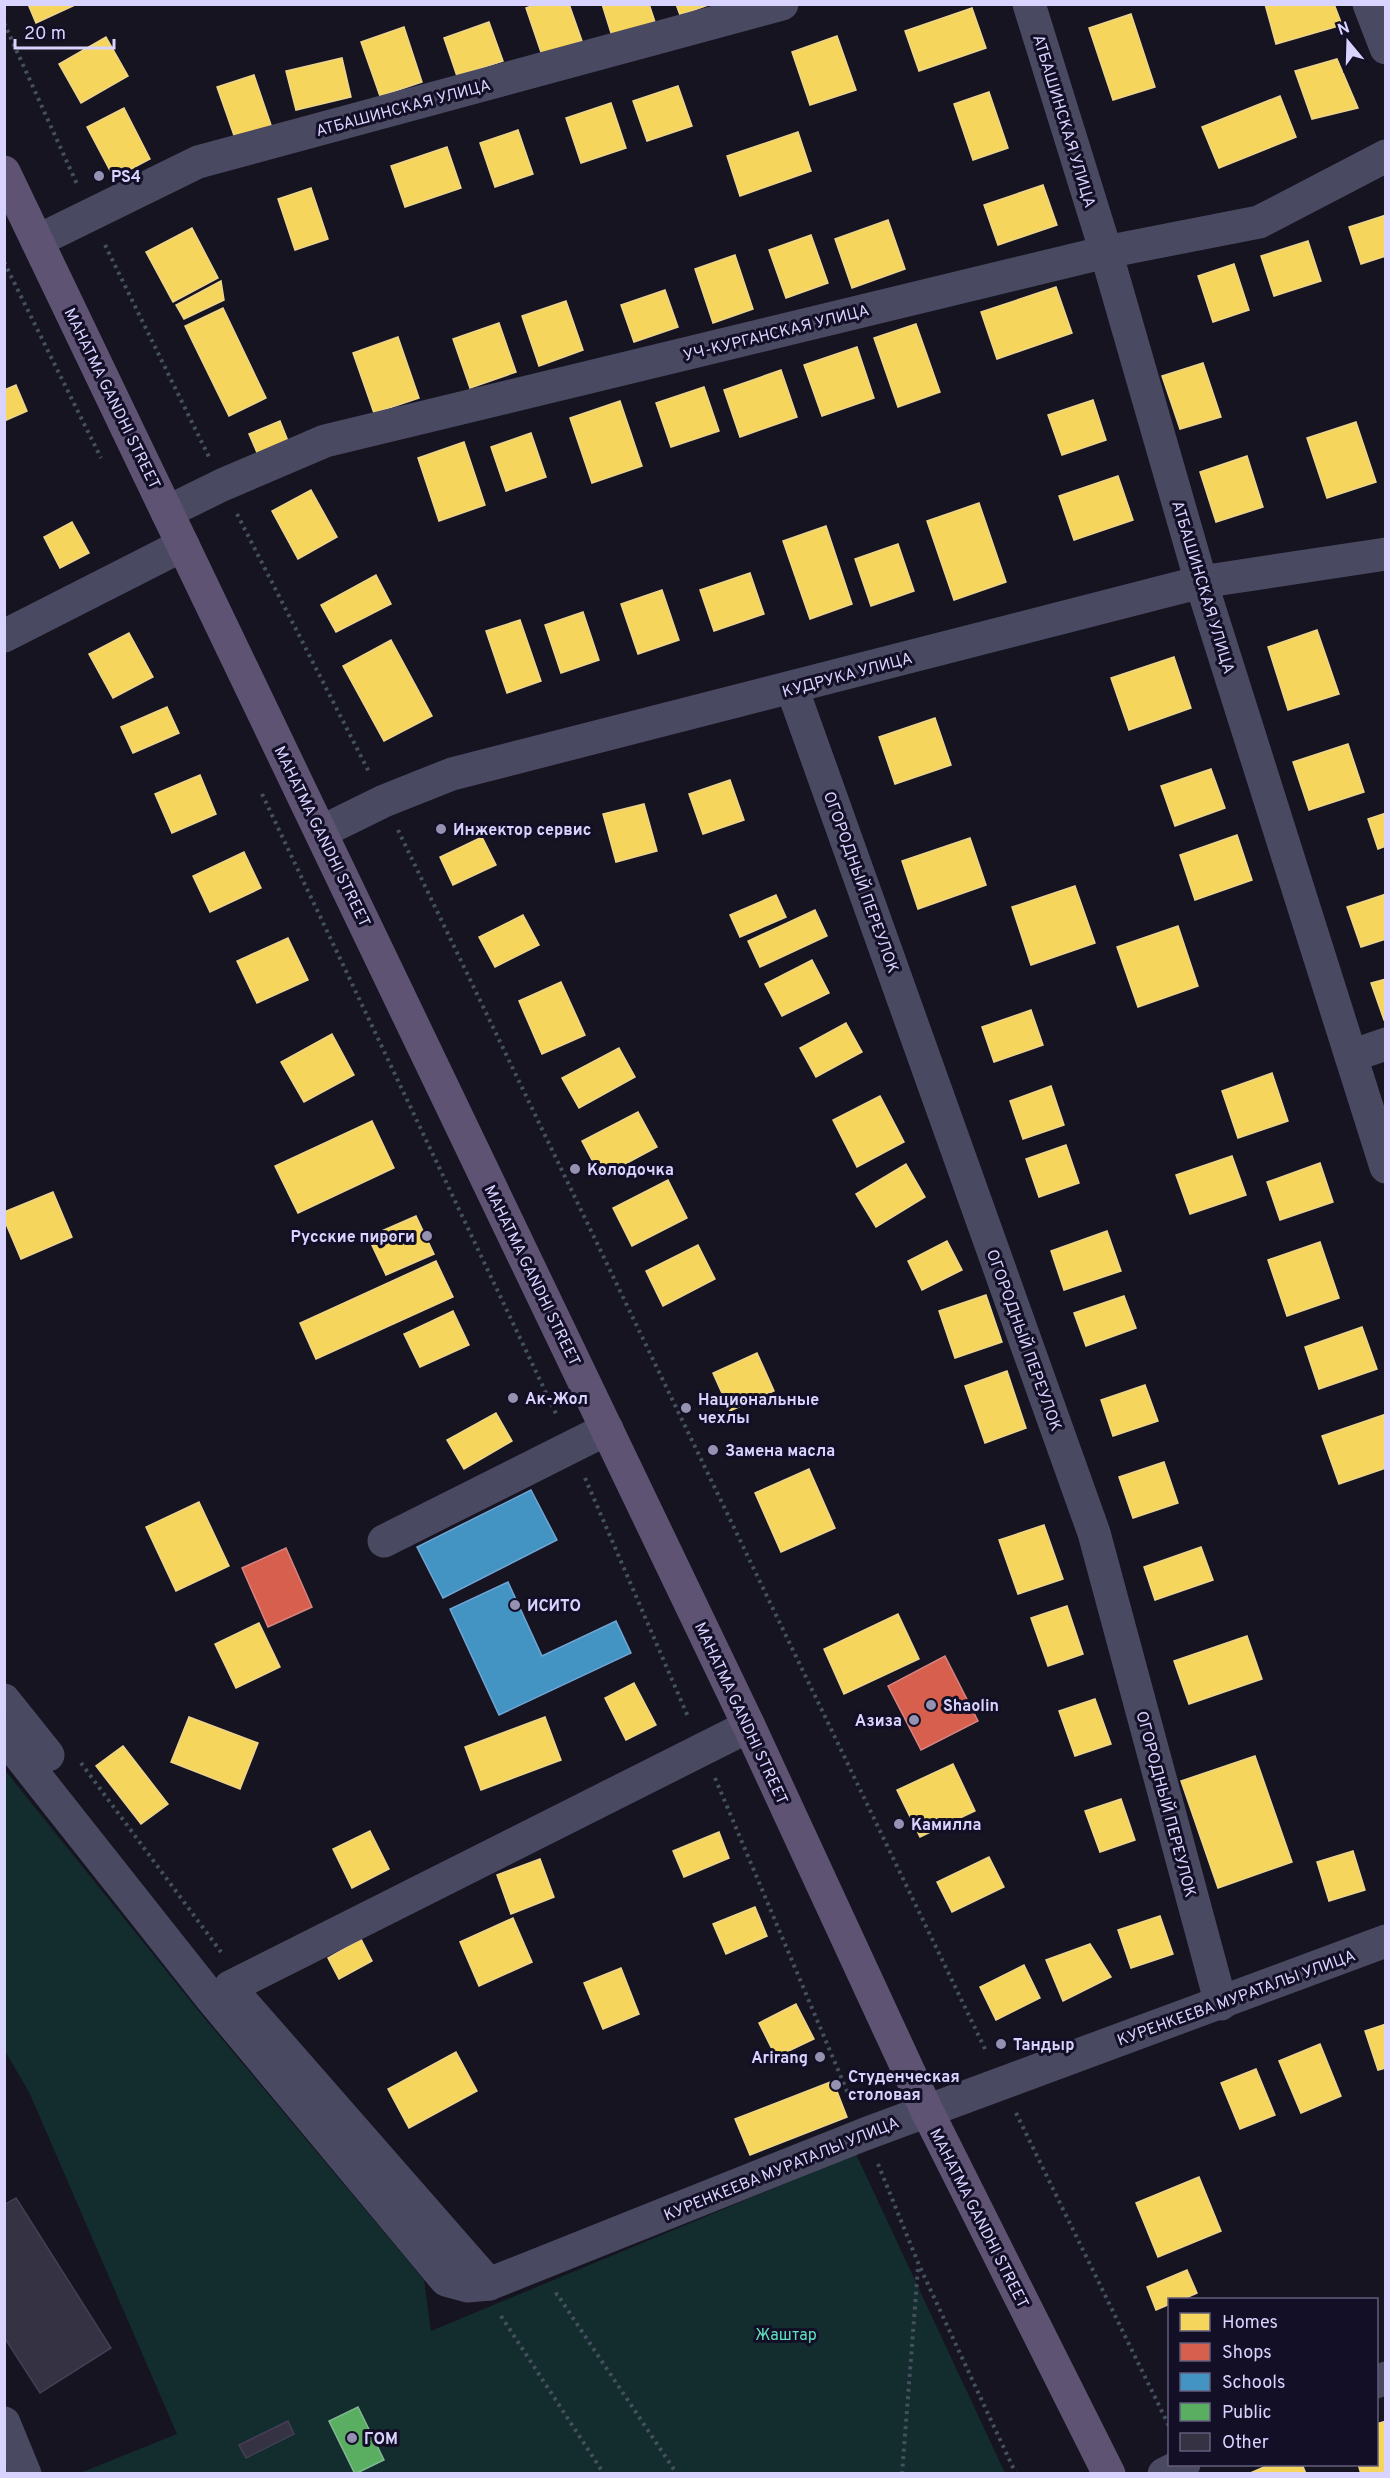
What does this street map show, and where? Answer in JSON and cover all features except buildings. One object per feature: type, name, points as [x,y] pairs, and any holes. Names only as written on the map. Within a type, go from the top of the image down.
[{"type":"main road","name":"MAHATMA GANDHI STREET","points":[[4,172],[749,1726],[927,2111],[1109,2474]]},
{"type":"street","name":"АТБАШИНСКАЯ УЛИЦА","points":[[37,241],[198,162],[782,4]]},
{"type":"street","name":"АТБАШИНСКАЯ УЛИЦА","points":[[1029,4],[1106,252],[1201,582],[1386,1167]]},
{"type":"street","points":[[1370,4],[1386,48]]},
{"type":"street","name":"УЧ-КУРГАНСКАЯ УЛИЦА","points":[[167,512],[222,485],[325,441],[1106,252],[1259,222],[1386,156]]},
{"type":"street","points":[[4,636],[183,545]]},
{"type":"street","name":"КУДРУКА УЛИЦА","points":[[321,832],[384,801],[452,774],[1201,582],[1386,554]]},
{"type":"street","name":"ОГОРОДНЫЙ ПЕРЕУЛОК","points":[[792,688],[1094,1533],[1221,2004]]},
{"type":"street","points":[[1351,1056],[1386,1044]]},
{"type":"street","points":[[384,1541],[607,1429]]},
{"type":"street","points":[[4,1700],[236,1984],[489,2284]]},
{"type":"street","points":[[236,1984],[749,1726]]},
{"type":"street","name":"КУРЕНКЕЕВА МУРАТАЛЫ УЛИЦА","points":[[4,1736],[212,1999],[446,2280],[468,2286],[489,2284],[927,2111],[1386,1941]]},
{"type":"street","points":[[4,2423],[25,2474]]},
{"type":"street","points":[[1164,2474],[1180,2466]]},
{"type":"path","points":[[4,23],[91,215],[222,485],[384,801],[993,2064]]},
{"type":"path","points":[[4,262],[104,465]]},
{"type":"path","points":[[259,788],[572,1447],[853,2105]]},
{"type":"path","points":[[78,1760],[236,1984]]},
{"type":"path","points":[[1011,2104],[1168,2424]]},
{"type":"path","points":[[874,2155],[919,2265],[1016,2474]]},
{"type":"path","points":[[902,2474],[919,2265]]},
{"type":"path","points":[[557,2294],[677,2474]]},
{"type":"path","points":[[499,2317],[604,2474]]},
{"type":"green space","name":"Жаштар","points":[[4,1769],[201,2014],[424,2280],[431,2331],[856,2154],[1005,2473],[80,2473],[177,2434],[29,2092],[5,2051]]},
{"type":"place","name":"PS4","points":[[99,176]]},
{"type":"place","name":"Инжектор сервис","points":[[441,829]]},
{"type":"place","name":"Колодочка","points":[[575,1169]]},
{"type":"place","name":"Русские пироги","points":[[427,1236]]},
{"type":"place","name":"Ак-Жол","points":[[513,1398]]},
{"type":"place","name":"Национальные чехлы","points":[[686,1408]]},
{"type":"place","name":"Замена масла","points":[[713,1450]]},
{"type":"place","name":"ИСИТО","points":[[515,1605]]},
{"type":"place","name":"Shaolin","points":[[931,1705]]},
{"type":"place","name":"Азиза","points":[[914,1720]]},
{"type":"place","name":"Камилла","points":[[899,1824]]},
{"type":"place","name":"Тандыр","points":[[1001,2044]]},
{"type":"place","name":"Arirang","points":[[820,2057]]},
{"type":"place","name":"Студенческая столовая","points":[[836,2085]]},
{"type":"place","name":"ГОМ","points":[[352,2438]]}]
